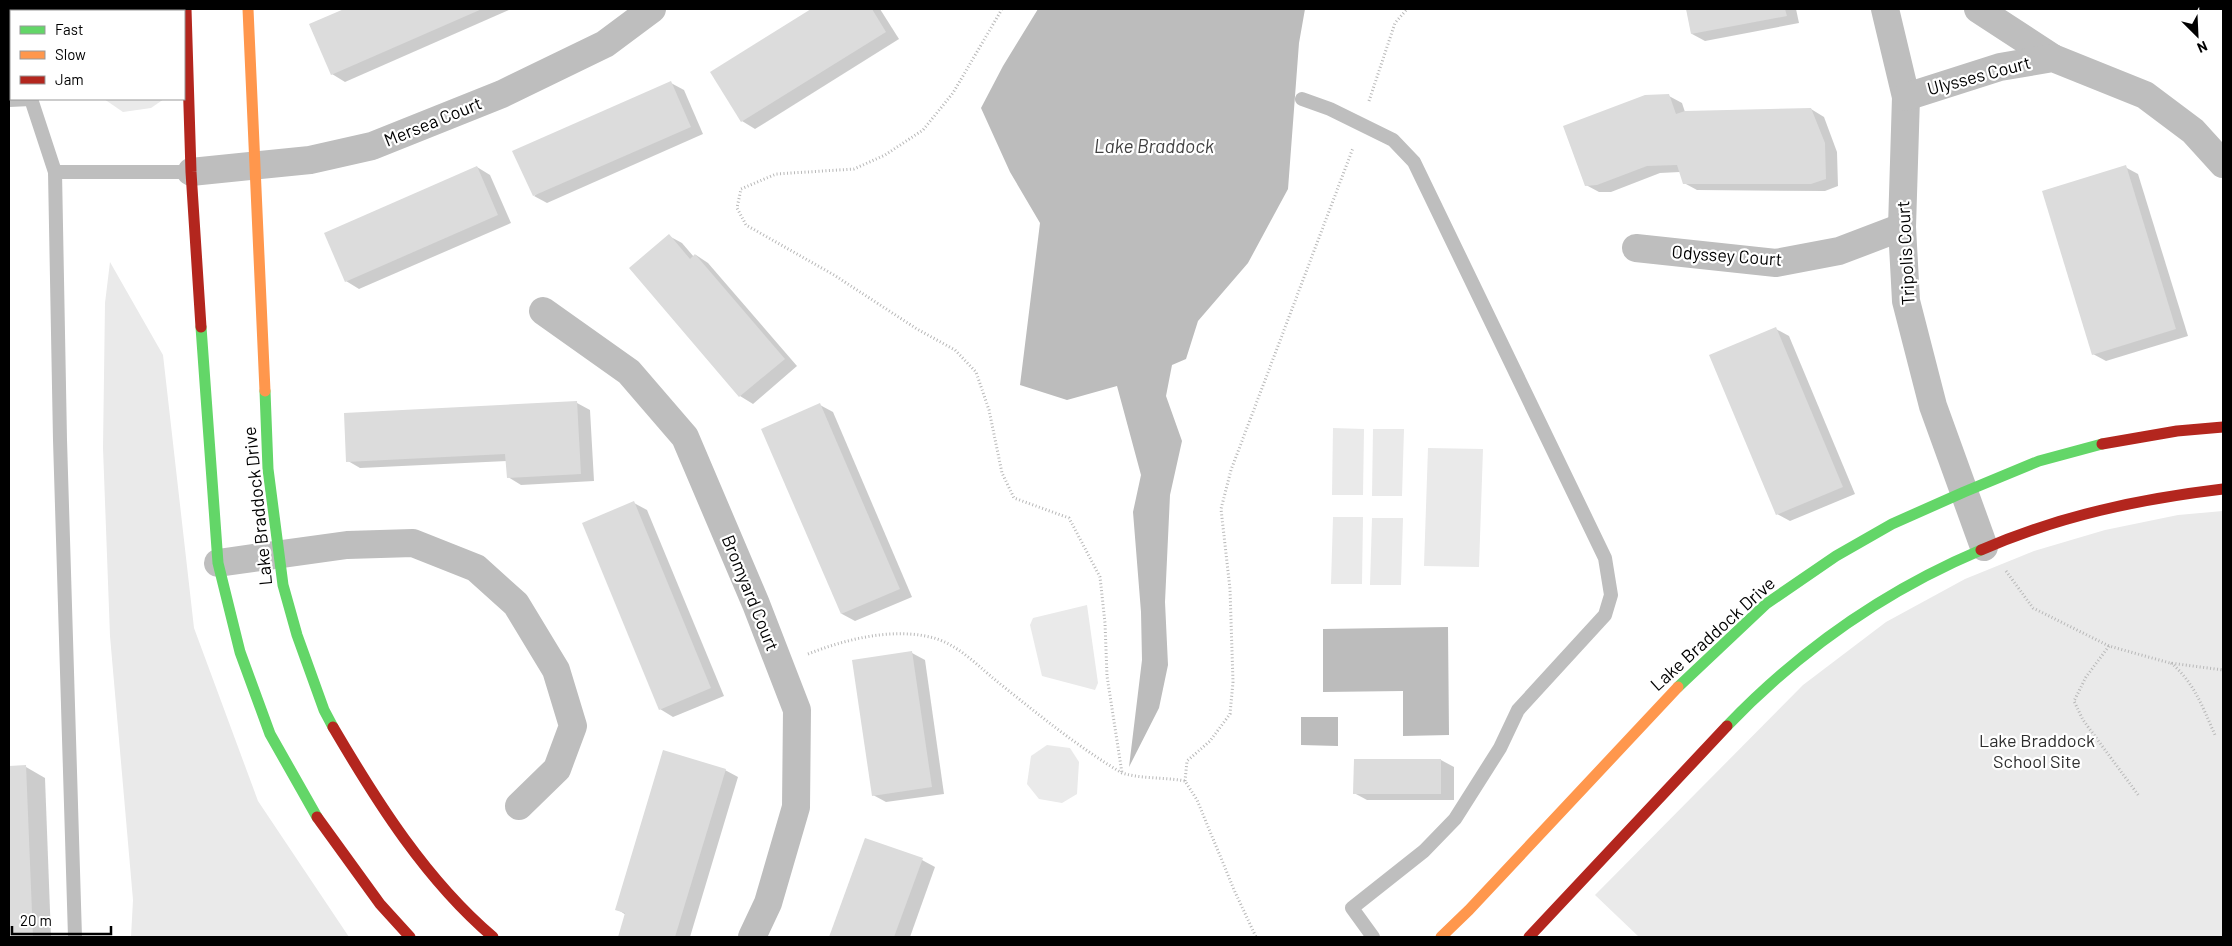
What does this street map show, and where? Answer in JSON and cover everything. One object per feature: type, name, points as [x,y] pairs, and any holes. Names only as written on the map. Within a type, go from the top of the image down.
[{"type":"street","points":[[186,9],[191,172],[210,473],[218,563],[240,652],[270,734],[317,817],[380,904],[410,937]]},
{"type":"street","name":"Lake Braddock Drive","points":[[248,9],[268,469],[283,585],[297,635],[324,710],[367,785],[426,867],[474,921],[493,937]]},
{"type":"street","name":"Mersea Court","points":[[191,172],[310,160],[372,146],[494,98],[605,44],[652,9]]},
{"type":"street","name":"Tripolis Court","points":[[1885,9],[1906,97],[1902,227],[1906,301],[1933,406],[1964,492],[1990,545]]},
{"type":"street","name":"Ulysses Court","points":[[1978,9],[2053,58],[2145,95],[2194,131],[2223,164]]},
{"type":"street","name":"Ulysses Court","points":[[1906,97],[2000,67],[2053,58]]},
{"type":"street","name":"Odyssey Court","points":[[1636,248],[1776,263],[1839,251],[1902,227]]},
{"type":"street","name":"Bromyard Court","points":[[544,311],[629,372],[684,437],[756,604],[797,710],[796,807],[768,903],[752,937]]},
{"type":"street","name":"Lake Braddock Drive","points":[[1441,937],[1469,910],[1696,668],[1766,604],[1836,556],[1892,524],[2039,461],[2107,443],[2177,431],[2223,427]]},
{"type":"street","points":[[1529,937],[1740,712],[1805,652],[1869,608],[1990,545],[2058,520],[2121,503],[2185,492],[2223,489]]},
{"type":"street","points":[[218,563],[346,545],[413,543],[476,568],[516,604],[556,670],[572,726],[557,769],[519,806]]},
{"type":"lane","points":[[1302,99],[1330,109],[1393,140],[1414,162],[1605,558],[1611,595],[1605,615],[1518,710],[1500,748],[1455,819],[1424,851],[1352,908],[1373,937]]},
{"type":"lane","points":[[31,100],[55,172],[60,450],[75,937]]},
{"type":"lane","points":[[55,172],[191,172]]},
{"type":"path","points":[[1002,9],[952,92],[923,130],[886,156],[854,169],[776,174],[747,185],[741,189],[737,208],[746,226],[834,275],[955,350],[976,372],[989,410],[1002,473],[1014,498],[1069,518],[1100,577],[1108,676],[1122,774]]},
{"type":"path","points":[[1256,937],[1197,800],[1185,781],[1187,761],[1210,741],[1230,714],[1234,682],[1230,589],[1221,509],[1231,470],[1362,124],[1395,24],[1407,9]]},
{"type":"path","points":[[1990,545],[2007,573],[2033,608],[2109,646],[2170,663],[2223,670]]},
{"type":"path","points":[[779,665],[824,648],[873,636],[908,634],[935,639],[958,650],[1060,731],[1122,774],[1133,777],[1162,777],[1185,781]]},
{"type":"path","points":[[2109,646],[2086,677],[2074,701],[2083,720],[2139,796]]},
{"type":"path","points":[[2170,663],[2184,674],[2189,681],[2198,696],[2215,735]]},
{"type":"green space","points":[[75,9],[161,9],[161,10]]},
{"type":"green space","points":[[105,100],[163,100],[151,108],[123,112]]},
{"type":"green space","points":[[110,262],[163,355],[194,628],[258,801],[349,937],[131,937],[133,900],[110,636],[103,448],[105,303]]},
{"type":"green space","points":[[1333,428],[1364,429],[1363,495],[1332,495]]},
{"type":"green space","points":[[1373,429],[1404,429],[1402,496],[1372,496]]},
{"type":"green space","points":[[1428,448],[1483,449],[1479,567],[1424,566]]},
{"type":"green space","name":"Lake Braddock School Site","points":[[2223,511],[2223,937],[1639,937],[1595,895],[1803,685],[1886,622],[1965,579],[2034,551],[2105,530],[2178,515]]},
{"type":"green space","points":[[1333,517],[1363,517],[1362,584],[1331,584]]},
{"type":"green space","points":[[1372,518],[1403,518],[1401,585],[1370,585]]},
{"type":"green space","points":[[1087,605],[1098,683],[1095,690],[1042,676],[1030,625],[1033,618]]},
{"type":"green space","points":[[1047,745],[1070,748],[1079,762],[1077,794],[1062,803],[1039,799],[1027,784],[1031,756]]},
{"type":"water","name":"Lake Braddock","points":[[1038,9],[1305,9],[1299,43],[1288,189],[1248,263],[1198,321],[1186,359],[1172,365],[1166,396],[1182,441],[1170,495],[1165,602],[1168,665],[1159,708],[1129,767],[1142,660],[1141,612],[1133,512],[1141,475],[1117,386],[1067,400],[1020,385],[1040,223],[1010,172],[981,108],[1003,66]]},
{"type":"water","points":[[1448,627],[1449,735],[1403,736],[1403,691],[1323,692],[1323,629]]},
{"type":"water","points":[[1301,717],[1338,717],[1338,746],[1301,745]]},
{"type":"building","points":[[344,9],[482,9],[331,75],[309,24]]},
{"type":"building","points":[[811,9],[872,9],[886,32],[741,122],[710,72]]},
{"type":"building","points":[[1686,9],[1785,9],[1787,16],[1691,34]]},
{"type":"building","points":[[671,81],[691,127],[533,196],[512,151]]},
{"type":"building","points":[[1669,94],[1676,114],[1685,111],[1811,108],[1825,143],[1826,179],[1811,184],[1683,184],[1677,165],[1647,166],[1597,185],[1585,186],[1563,126],[1645,95]]},
{"type":"building","points":[[2126,165],[2176,329],[2092,355],[2042,191]]},
{"type":"building","points":[[477,166],[498,215],[345,282],[324,233]]},
{"type":"building","points":[[669,234],[690,259],[695,254],[785,359],[739,397],[629,268]]},
{"type":"building","points":[[1776,327],[1843,487],[1776,515],[1709,355]]},
{"type":"building","points":[[577,401],[581,474],[507,478],[505,454],[346,462],[344,413]]},
{"type":"building","points":[[820,403],[900,589],[841,614],[761,429]]},
{"type":"building","points":[[634,501],[711,688],[659,710],[582,523]]},
{"type":"building","points":[[912,651],[932,787],[872,796],[852,660]]},
{"type":"building","points":[[663,750],[726,769],[675,937],[618,937],[625,913],[615,910]]},
{"type":"building","points":[[1354,759],[1441,759],[1441,794],[1353,794]]},
{"type":"building","points":[[26,765],[33,937],[9,937],[9,766]]},
{"type":"building","points":[[865,838],[923,858],[894,937],[829,937]]},
{"type":"traffic: fast","points":[[201,327],[218,563],[240,652],[270,734],[317,817]]},
{"type":"traffic: fast","points":[[265,391],[268,469],[283,585],[297,635],[324,710],[333,727]]},
{"type":"traffic: fast","points":[[1678,687],[1766,604],[1836,556],[1892,524],[1964,492],[2039,461],[2102,444]]},
{"type":"traffic: fast","points":[[1727,726],[1784,672],[1845,625],[1911,584],[1981,550]]},
{"type":"traffic: slow","points":[[248,9],[265,391]]},
{"type":"traffic: slow","points":[[1441,937],[1469,910],[1678,687]]},
{"type":"traffic: jam","points":[[186,9],[191,172],[201,327]]},
{"type":"traffic: jam","points":[[2102,444],[2177,431],[2223,427]]},
{"type":"traffic: jam","points":[[1981,550],[2010,538],[2100,510],[2161,498],[2223,489]]},
{"type":"traffic: jam","points":[[1529,937],[1727,726]]},
{"type":"traffic: jam","points":[[333,727],[404,839],[446,891],[493,937]]},
{"type":"traffic: jam","points":[[317,817],[380,904],[410,937]]}]
